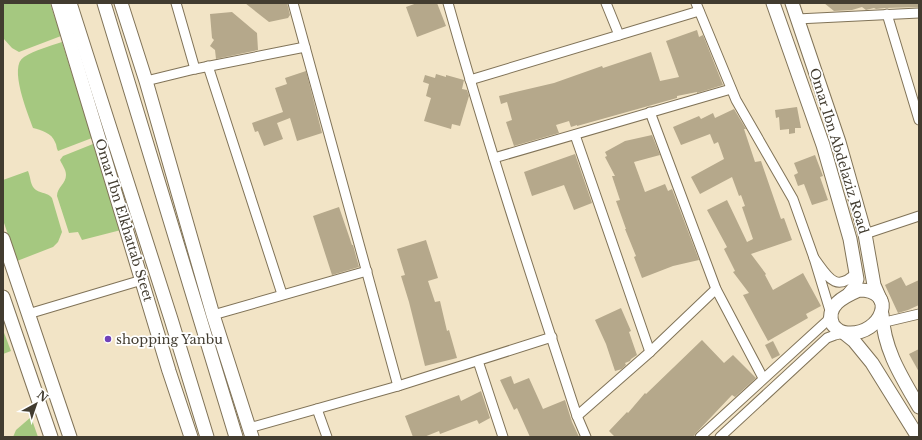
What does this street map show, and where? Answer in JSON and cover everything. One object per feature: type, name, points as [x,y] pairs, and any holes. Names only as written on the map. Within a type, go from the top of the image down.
[{"type":"main road","name":"Omar Ibn Elkhattab Steet","points":[[58,3],[169,371],[191,437]]},
{"type":"main road","points":[[70,3],[207,437]]},
{"type":"main road","points":[[104,3],[236,437]]},
{"type":"main road","points":[[122,3],[213,315],[250,433]]},
{"type":"main road","name":"Omar Ibn Abdelaziz Road","points":[[773,3],[823,145],[850,239],[856,279],[854,288],[849,294]]},
{"type":"main road","name":"Omar Ibn Abdelaziz Road","points":[[792,3],[839,142],[865,234],[874,285],[888,348],[894,364],[919,407]]},
{"type":"main road","points":[[3,239],[70,437]]},
{"type":"main road","points":[[844,333],[855,334],[864,331],[878,320],[881,315],[876,296],[867,290],[859,290],[849,294],[839,301],[834,307],[831,314],[832,322],[836,330],[844,333],[854,340],[872,363],[918,437]]},
{"type":"main road","points":[[3,297],[51,437]]},
{"type":"street","points":[[176,3],[195,69]]},
{"type":"street","points":[[293,3],[398,386]]},
{"type":"street","points":[[448,3],[494,158],[577,416],[586,437]]},
{"type":"street","points":[[606,3],[619,35]]},
{"type":"street","points":[[470,80],[619,35],[698,7],[736,100],[793,199],[814,258],[831,314],[822,326],[763,378],[700,437]]},
{"type":"street","points":[[797,19],[887,14],[919,14]]},
{"type":"street","points":[[887,14],[919,120]]},
{"type":"street","points":[[146,81],[208,66],[305,47]]},
{"type":"street","points":[[208,66],[282,294]]},
{"type":"street","points":[[494,158],[731,89]]},
{"type":"street","points":[[650,112],[716,289],[763,378]]},
{"type":"street","points":[[575,135],[650,352]]},
{"type":"street","points":[[865,234],[919,216]]},
{"type":"street","points":[[814,258],[828,278],[834,282],[849,280],[856,273]]},
{"type":"street","points":[[213,315],[366,271]]},
{"type":"street","points":[[28,314],[142,280]]},
{"type":"street","points":[[577,416],[650,352],[716,289]]},
{"type":"street","points":[[881,315],[919,314]]},
{"type":"street","points":[[720,437],[827,338],[835,334],[844,333]]},
{"type":"street","points":[[250,433],[317,409],[398,386],[552,337]]},
{"type":"street","points":[[478,361],[503,437]]},
{"type":"street","points":[[317,409],[327,437]]},
{"type":"green space","points":[[3,3],[50,3],[61,36],[19,52],[12,48],[3,38]]},
{"type":"green space","points":[[62,42],[92,138],[58,151],[54,139],[49,134],[33,128],[18,80],[18,70],[20,62],[24,57],[38,50]]},
{"type":"green space","points":[[93,144],[121,230],[82,240],[78,232],[69,233],[57,196],[58,190],[66,178],[65,169],[60,160],[63,156]]},
{"type":"green space","points":[[28,171],[34,188],[52,198],[62,232],[58,242],[53,247],[17,261],[3,220],[3,180]]},
{"type":"green space","points":[[3,330],[11,351],[3,354]]},
{"type":"green space","points":[[31,417],[38,437],[13,437],[16,430]]},
{"type":"building","points":[[245,3],[287,3],[290,15],[288,18],[269,22]]},
{"type":"building","points":[[417,3],[437,3],[446,26],[417,37],[406,7]]},
{"type":"building","points":[[824,3],[919,3],[919,7],[874,8],[866,10],[862,7],[852,10],[834,11]]},
{"type":"building","points":[[232,12],[257,33],[258,50],[216,59],[215,50],[210,46],[214,40],[212,38],[210,14]]},
{"type":"building","points":[[697,30],[699,37],[703,35],[723,85],[697,93],[677,96],[677,98],[577,126],[571,127],[569,121],[556,125],[559,133],[514,146],[506,122],[512,120],[507,102],[501,104],[499,96],[554,83],[602,66],[603,68],[651,52],[660,81],[679,77],[666,41]]},
{"type":"building","points":[[306,71],[322,133],[297,141],[290,118],[277,123],[283,139],[264,146],[258,131],[255,132],[252,123],[283,112],[275,88],[287,84],[285,78]]},
{"type":"building","points":[[436,74],[464,80],[462,89],[467,90],[469,96],[460,126],[452,124],[451,129],[424,121],[431,98],[426,96],[429,84],[423,82],[425,75],[435,78]]},
{"type":"building","points":[[797,107],[801,128],[795,128],[795,133],[789,134],[789,129],[780,130],[779,117],[776,118],[775,110]]},
{"type":"building","points":[[734,109],[746,129],[744,129],[755,162],[761,161],[781,219],[784,218],[792,240],[751,254],[766,274],[765,275],[773,290],[803,273],[821,306],[806,314],[808,318],[768,341],[743,295],[749,293],[733,272],[735,271],[724,249],[727,247],[707,210],[727,200],[747,242],[753,239],[742,207],[745,206],[741,195],[739,196],[732,177],[700,194],[691,177],[724,159],[718,142],[714,144],[710,134],[681,145],[673,127],[699,116],[701,119],[713,113],[715,118]]},
{"type":"building","points":[[652,135],[660,155],[634,162],[645,192],[665,184],[668,191],[672,189],[699,260],[673,266],[642,278],[634,257],[636,256],[616,201],[620,200],[612,176],[615,176],[605,157],[607,156],[605,152],[625,141]]},
{"type":"building","points":[[575,154],[592,203],[574,210],[564,185],[532,196],[524,172]]},
{"type":"building","points":[[815,155],[823,176],[820,177],[828,200],[812,205],[804,184],[798,186],[794,175],[798,173],[794,163]]},
{"type":"building","points":[[339,207],[353,245],[359,267],[332,275],[313,216]]},
{"type":"building","points":[[426,240],[438,278],[428,281],[435,302],[440,301],[447,331],[449,330],[457,358],[425,366],[401,276],[405,275],[397,249]]},
{"type":"building","points":[[901,277],[906,286],[919,280],[919,305],[898,313],[885,285]]},
{"type":"building","points":[[621,308],[631,331],[629,332],[637,355],[625,363],[626,365],[622,369],[615,371],[606,344],[595,320]]},
{"type":"building","points":[[702,340],[724,363],[733,355],[756,378],[735,397],[732,395],[693,437],[615,437],[609,431],[627,412],[628,413],[645,393],[646,394]]},
{"type":"building","points":[[773,341],[780,355],[772,359],[765,345]]},
{"type":"building","points":[[919,349],[919,372],[909,354]]},
{"type":"building","points":[[511,376],[514,384],[529,378],[543,409],[565,400],[572,422],[579,437],[530,437],[517,408],[514,410],[500,380]]},
{"type":"building","points":[[481,391],[490,418],[479,424],[477,420],[440,434],[439,431],[424,437],[413,437],[405,416],[459,395],[461,401]]},
{"type":"place","name":"shopping Yanbu","points":[[108,339]]}]
